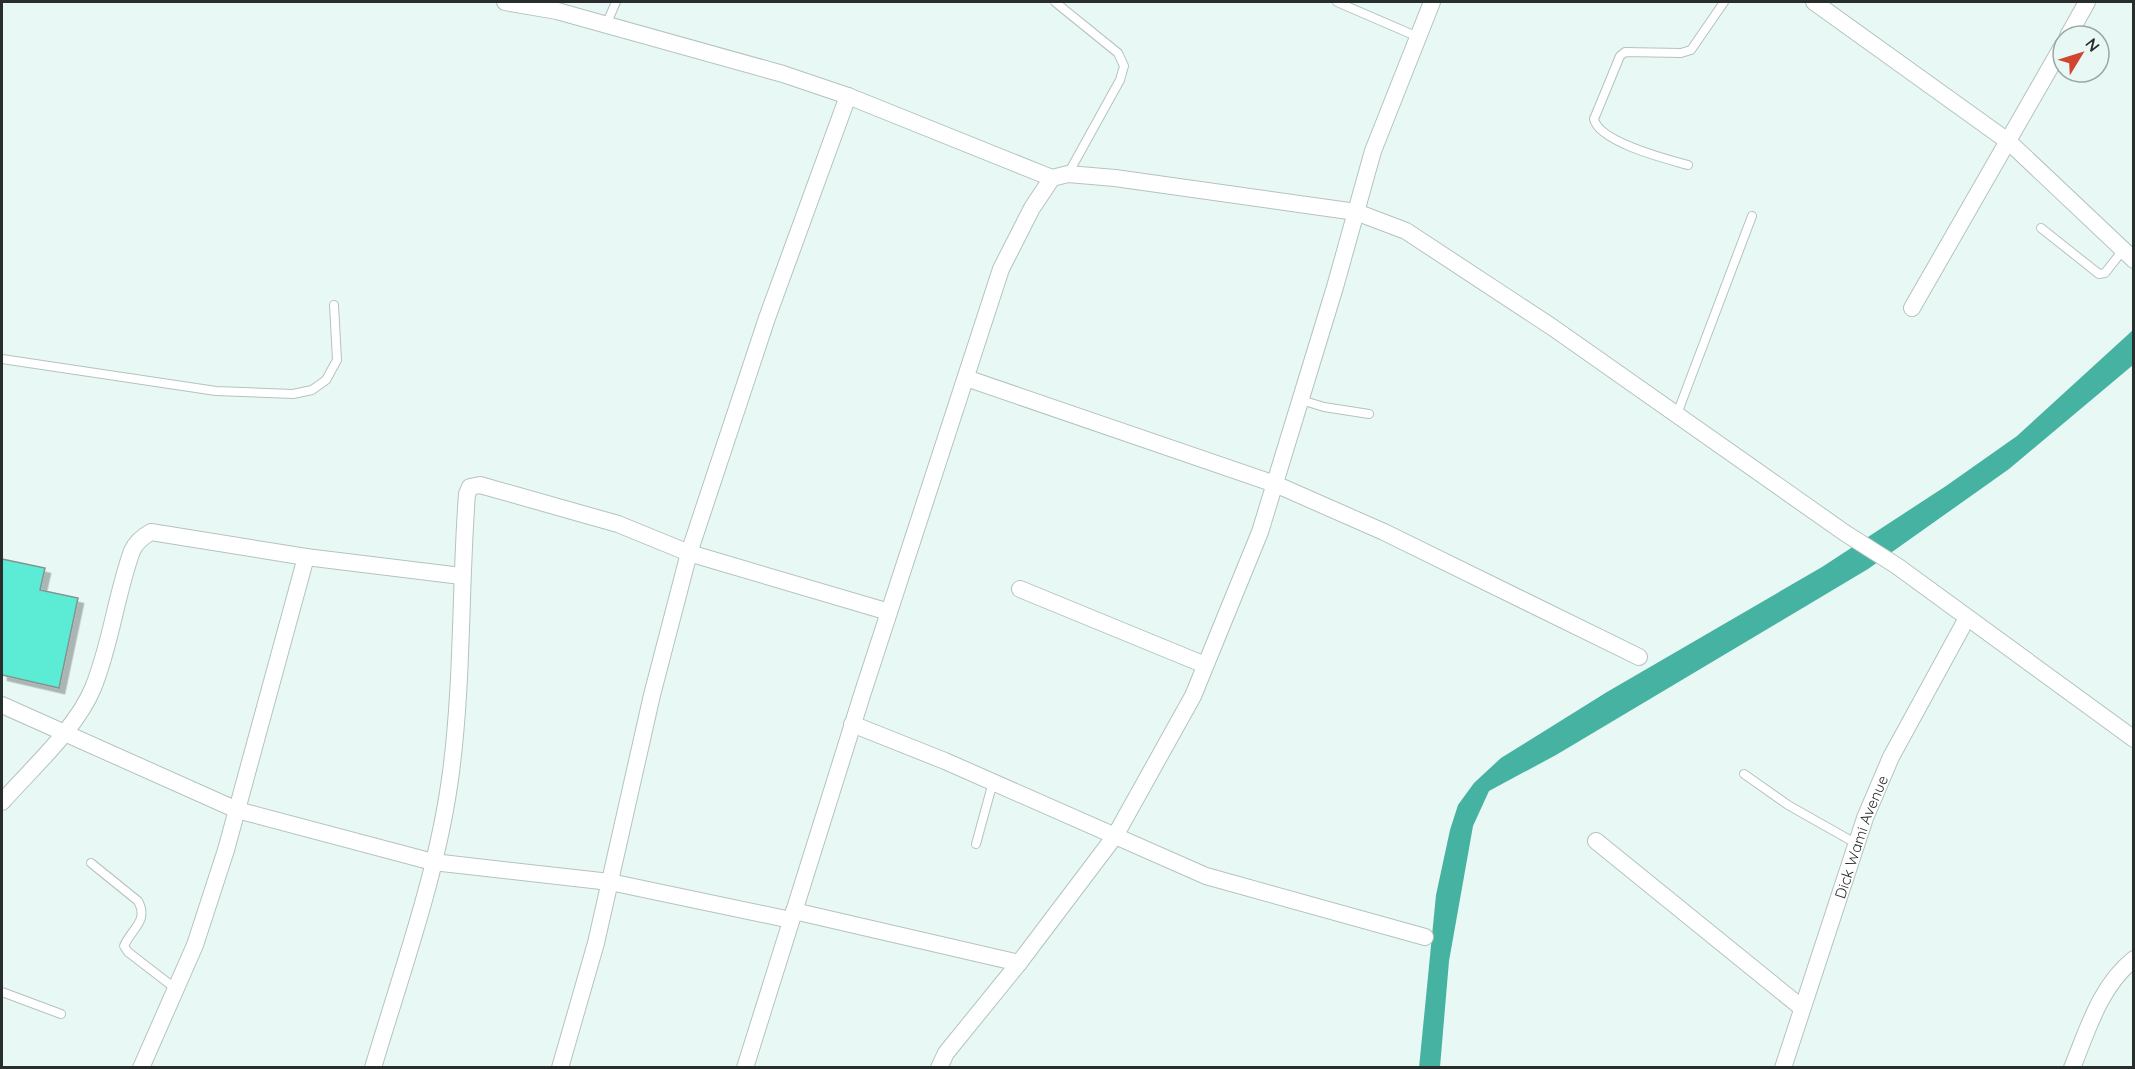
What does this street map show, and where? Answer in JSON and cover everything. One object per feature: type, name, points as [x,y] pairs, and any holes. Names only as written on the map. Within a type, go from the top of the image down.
[{"type":"street","points":[[506,2],[557,11],[783,74],[848,96],[1060,176],[1115,178],[1356,212],[1406,231],[1677,414],[1897,567],[2133,739]]},
{"type":"street","points":[[939,1068],[946,1053],[1019,963],[1115,836],[1193,696],[1260,532],[1301,400],[1372,151],[1432,2]]},
{"type":"street","points":[[1814,2],[2008,142],[2128,255]]},
{"type":"street","points":[[2075,24],[2087,2]]},
{"type":"street","points":[[1912,308],[2051,66]]},
{"type":"street","points":[[560,1068],[596,943],[652,695],[689,553],[767,318],[848,96]]},
{"type":"street","points":[[745,1068],[852,724],[1001,269],[1032,208],[1060,176]]},
{"type":"street","points":[[966,378],[1275,484],[1384,532],[1638,657]]},
{"type":"street","points":[[373,1068],[433,862],[451,774],[462,648],[461,576],[467,494],[470,487],[480,485],[618,524],[689,553],[889,612]]},
{"type":"street","points":[[2,802],[63,733],[92,689],[114,623],[133,550],[140,538],[151,532],[306,557],[461,576]]},
{"type":"street","points":[[141,1068],[195,945],[237,810],[306,557]]},
{"type":"street","points":[[1020,588],[1206,665]]},
{"type":"street","name":"Dick Wami Avenue","points":[[1783,1068],[1857,844],[1891,757],[1967,618]]},
{"type":"street","points":[[2,705],[237,810],[433,862],[610,882],[792,916],[1019,963]]},
{"type":"street","points":[[852,724],[993,782],[1206,876],[1425,937]]},
{"type":"street","points":[[1596,841],[1802,1008]]},
{"type":"street","points":[[2072,1068],[2097,1006],[2120,970],[2133,959]]},
{"type":"lane","points":[[606,25],[616,2]]},
{"type":"lane","points":[[1055,2],[1118,53],[1124,66],[1120,80],[1060,176]]},
{"type":"lane","points":[[1337,2],[1418,37]]},
{"type":"lane","points":[[1688,165],[1646,153],[1601,131],[1594,119],[1620,56],[1626,52],[1682,53],[1691,50],[1724,2]]},
{"type":"lane","points":[[1677,414],[1752,216]]},
{"type":"lane","points":[[2041,228],[2099,274],[2106,273],[2128,255]]},
{"type":"lane","points":[[2,359],[216,391],[293,394],[312,390],[326,380],[337,360],[334,304]]},
{"type":"lane","points":[[1301,400],[1324,407],[1369,414]]},
{"type":"lane","points":[[1744,774],[1788,805],[1857,844]]},
{"type":"lane","points":[[976,843],[993,782]]},
{"type":"lane","points":[[91,863],[138,901],[143,910],[143,916],[124,946],[128,952],[176,989]]},
{"type":"lane","points":[[2,992],[61,1014]]},
{"type":"shaded area","points":[[2133,330],[2133,365],[2009,469],[1868,569],[1556,755],[1489,791],[1473,826],[1449,961],[1440,1067],[1419,1068],[1436,895],[1450,830],[1458,805],[1474,783],[1501,758],[1607,692],[1822,567],[1946,486],[2017,436]]},
{"type":"building","points":[[2,559],[45,568],[40,590],[78,598],[59,688],[2,675]]}]
